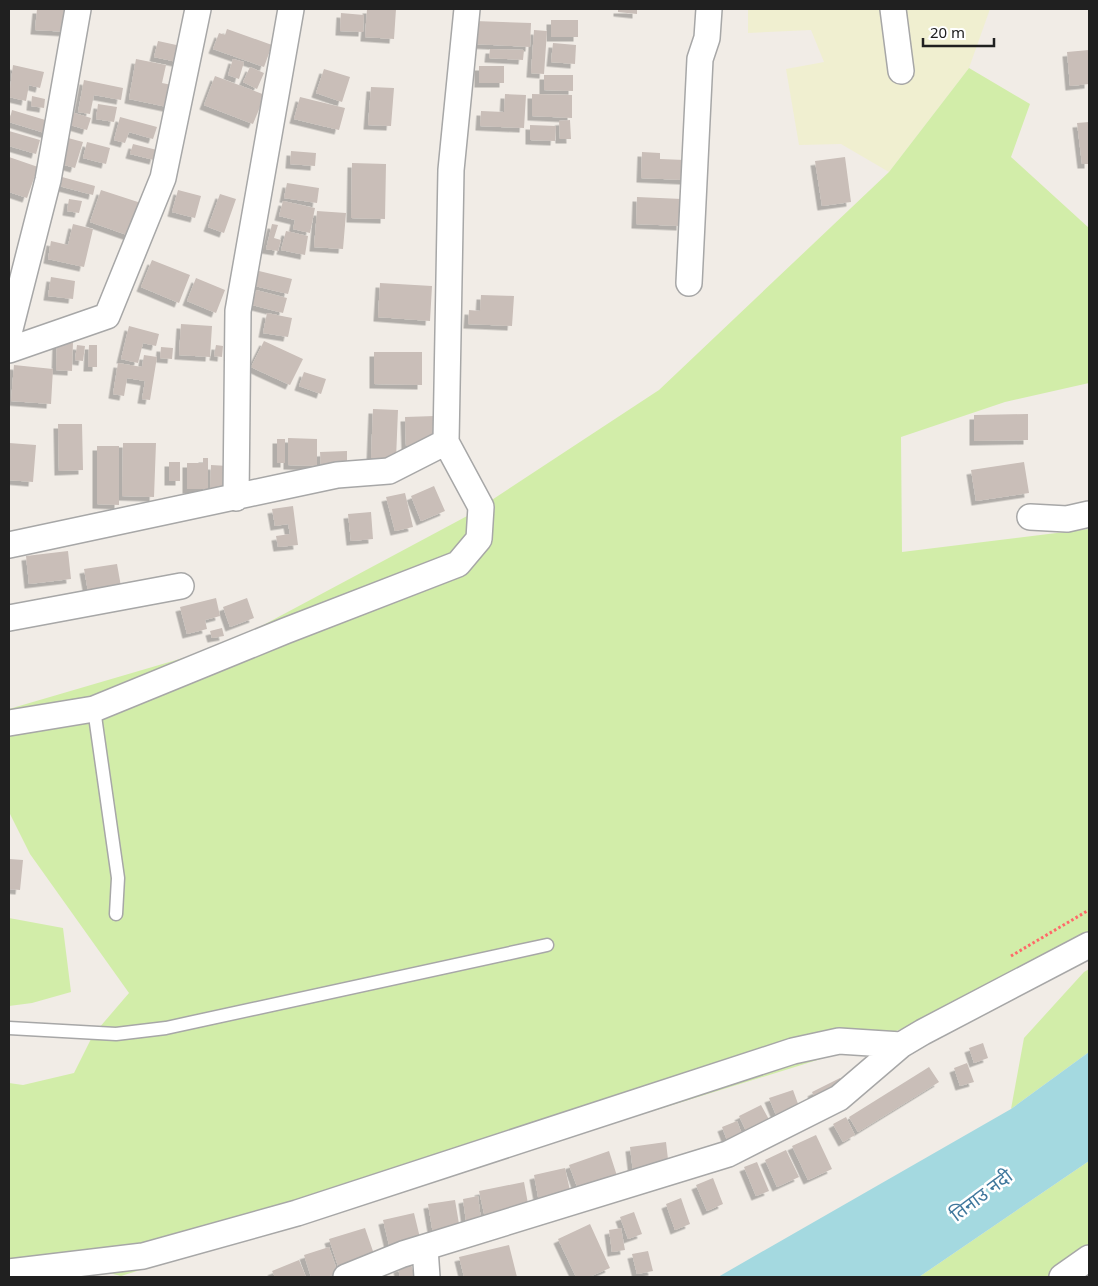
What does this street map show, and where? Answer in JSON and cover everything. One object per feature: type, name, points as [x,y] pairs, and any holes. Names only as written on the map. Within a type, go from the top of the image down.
[{"type":"street","points":[[9,333],[48,180],[78,9]]},
{"type":"street","points":[[9,350],[107,316],[162,178],[198,9]]},
{"type":"street","points":[[236,498],[238,311],[291,9]]},
{"type":"street","points":[[9,723],[94,709],[285,631],[458,564],[479,539],[481,507],[446,442],[451,170],[467,9]]},
{"type":"street","points":[[689,283],[700,59],[707,38],[709,9]]},
{"type":"street","points":[[893,9],[901,71]]},
{"type":"street","points":[[9,545],[236,498],[336,475],[389,471],[446,442]]},
{"type":"street","points":[[1030,518],[1067,519],[1089,514]]},
{"type":"street","points":[[9,618],[181,586]]},
{"type":"street","points":[[346,1277],[425,1248],[728,1154],[839,1098],[901,1046],[1089,945]]},
{"type":"street","points":[[9,1272],[143,1256],[297,1213],[793,1051],[839,1041],[901,1046]]},
{"type":"street","points":[[425,1248],[428,1277]]},
{"type":"street","points":[[1062,1277],[1089,1258]]},
{"type":"lane","points":[[94,709],[118,878],[116,914]]},
{"type":"lane","points":[[9,1028],[116,1034],[166,1028],[547,945]]},
{"type":"green space","points":[[748,9],[990,9],[969,68],[889,172],[841,144],[799,145],[786,69],[824,62],[811,30],[748,33]]},
{"type":"green space","points":[[969,68],[1030,104],[1011,157],[1089,228],[1089,383],[1005,402],[901,437],[902,552],[1089,529],[1089,958],[827,1057],[121,1276],[86,1267],[9,1273],[9,1083],[23,1085],[74,1073],[93,1035],[129,993],[30,854],[9,812],[9,709],[224,646],[469,515],[659,390],[889,172]]},
{"type":"green space","points":[[9,918],[63,928],[71,992],[32,1003],[9,1006]]},
{"type":"green space","points":[[1089,969],[1089,1052],[1011,1109],[1024,1038],[1084,972]]},
{"type":"green space","points":[[1089,1161],[1089,1277],[919,1277]]},
{"type":"water","name":"तिनाउ नदी","points":[[1089,1052],[1089,1161],[919,1277],[718,1277],[1011,1109]]},
{"type":"building","points":[[37,9],[70,9],[69,32],[35,30]]},
{"type":"building","points":[[367,9],[396,9],[394,39],[365,37]]},
{"type":"building","points":[[618,9],[637,9],[637,14],[618,12]]},
{"type":"building","points":[[341,13],[364,15],[363,32],[340,31]]},
{"type":"building","points":[[551,20],[578,20],[578,37],[551,37]]},
{"type":"building","points":[[475,21],[531,23],[530,47],[474,44]]},
{"type":"building","points":[[227,29],[272,45],[264,67],[213,49],[219,33],[225,35]]},
{"type":"building","points":[[534,30],[547,31],[544,74],[531,73]]},
{"type":"building","points":[[158,41],[181,46],[177,62],[154,57]]},
{"type":"building","points":[[553,43],[576,45],[575,64],[551,62]]},
{"type":"building","points":[[490,49],[524,50],[523,60],[489,58]]},
{"type":"building","points":[[1089,50],[1089,84],[1070,86],[1067,52]]},
{"type":"building","points":[[136,59],[166,65],[162,83],[177,86],[172,108],[129,99]]},
{"type":"building","points":[[233,59],[244,62],[239,79],[228,75]]},
{"type":"building","points":[[13,65],[44,72],[40,88],[29,85],[26,101],[9,97]]},
{"type":"building","points":[[479,66],[504,66],[504,83],[479,83]]},
{"type":"building","points":[[250,67],[264,73],[257,89],[243,82]]},
{"type":"building","points":[[324,69],[350,77],[342,102],[316,93]]},
{"type":"building","points":[[544,75],[573,75],[573,91],[544,90]]},
{"type":"building","points":[[215,76],[265,95],[253,124],[204,105]]},
{"type":"building","points":[[84,80],[123,88],[121,100],[94,95],[90,114],[78,112]]},
{"type":"building","points":[[371,87],[394,88],[391,126],[368,125]]},
{"type":"building","points":[[505,94],[526,95],[524,128],[480,126],[481,111],[504,112]]},
{"type":"building","points":[[532,94],[572,95],[572,118],[532,116]]},
{"type":"building","points":[[32,96],[45,99],[44,108],[31,106]]},
{"type":"building","points":[[300,97],[345,108],[339,130],[294,119]]},
{"type":"building","points":[[98,104],[117,107],[114,122],[96,119]]},
{"type":"building","points":[[12,110],[52,122],[48,134],[9,122]]},
{"type":"building","points":[[71,112],[91,118],[87,130],[67,124]]},
{"type":"building","points":[[120,117],[157,127],[153,139],[129,132],[125,143],[114,140]]},
{"type":"building","points":[[570,120],[571,139],[560,139],[559,121]]},
{"type":"building","points":[[1089,122],[1089,164],[1082,164],[1077,123]]},
{"type":"building","points":[[530,125],[556,126],[555,141],[530,140]]},
{"type":"building","points":[[9,131],[40,140],[36,154],[9,146]]},
{"type":"building","points":[[68,138],[83,142],[75,168],[61,164]]},
{"type":"building","points":[[87,142],[110,148],[106,164],[83,158]]},
{"type":"building","points":[[133,144],[157,150],[154,160],[130,154]]},
{"type":"building","points":[[291,151],[316,153],[315,166],[290,164]]},
{"type":"building","points":[[642,152],[660,153],[660,159],[685,160],[685,180],[641,178]]},
{"type":"building","points":[[9,157],[38,167],[27,198],[9,192]]},
{"type":"building","points":[[845,157],[851,202],[822,206],[815,161]]},
{"type":"building","points":[[352,163],[386,164],[385,219],[351,218]]},
{"type":"building","points":[[62,177],[95,186],[93,195],[59,186]]},
{"type":"building","points":[[287,183],[319,188],[317,203],[284,198]]},
{"type":"building","points":[[101,190],[141,203],[130,236],[90,222]]},
{"type":"building","points":[[178,190],[201,196],[195,218],[172,212]]},
{"type":"building","points":[[220,194],[236,199],[224,233],[208,227]]},
{"type":"building","points":[[637,197],[682,199],[681,226],[636,224]]},
{"type":"building","points":[[69,199],[82,201],[79,213],[67,211]]},
{"type":"building","points":[[283,201],[315,208],[310,233],[293,229],[295,220],[279,216]]},
{"type":"building","points":[[317,211],[346,213],[343,249],[314,247]]},
{"type":"building","points":[[73,224],[93,229],[84,267],[48,259],[51,241],[68,245]]},
{"type":"building","points":[[272,224],[278,225],[274,238],[281,240],[278,251],[266,249]]},
{"type":"building","points":[[286,231],[308,236],[305,255],[281,250]]},
{"type":"building","points":[[152,260],[190,275],[179,303],[141,287]]},
{"type":"building","points":[[259,271],[292,279],[288,294],[255,286]]},
{"type":"building","points":[[51,277],[75,281],[73,299],[48,296]]},
{"type":"building","points":[[196,278],[225,290],[216,313],[187,301]]},
{"type":"building","points":[[380,283],[432,286],[430,321],[378,317]]},
{"type":"building","points":[[256,290],[287,298],[283,313],[252,305]]},
{"type":"building","points":[[481,295],[514,296],[512,326],[468,324],[469,310],[480,311]]},
{"type":"building","points":[[267,313],[292,318],[288,337],[263,333]]},
{"type":"building","points":[[181,324],[212,326],[210,357],[179,355]]},
{"type":"building","points":[[129,326],[159,334],[156,346],[143,343],[138,363],[121,359]]},
{"type":"building","points":[[57,341],[73,342],[72,371],[56,370]]},
{"type":"building","points":[[264,341],[303,359],[290,385],[251,367]]},
{"type":"building","points":[[77,345],[85,346],[83,361],[75,360]]},
{"type":"building","points":[[89,345],[97,345],[97,367],[88,367]]},
{"type":"building","points":[[216,345],[223,346],[222,357],[214,356]]},
{"type":"building","points":[[161,347],[173,348],[172,359],[160,358]]},
{"type":"building","points":[[374,352],[422,352],[422,385],[374,384]]},
{"type":"building","points":[[144,355],[157,357],[150,400],[142,399],[145,381],[127,378],[124,396],[113,394],[118,363],[142,367]]},
{"type":"building","points":[[14,365],[53,369],[51,404],[11,401]]},
{"type":"building","points":[[304,372],[326,379],[321,394],[299,386]]},
{"type":"building","points":[[373,409],[398,410],[396,459],[371,458]]},
{"type":"building","points":[[1028,414],[1028,440],[974,441],[974,415]]},
{"type":"building","points":[[435,416],[435,445],[406,446],[405,417]]},
{"type":"building","points":[[58,424],[82,424],[83,470],[59,471]]},
{"type":"building","points":[[288,438],[317,439],[317,466],[288,465]]},
{"type":"building","points":[[277,439],[285,439],[285,463],[277,463]]},
{"type":"building","points":[[9,443],[36,445],[33,482],[9,480]]},
{"type":"building","points":[[123,443],[156,443],[154,497],[122,496]]},
{"type":"building","points":[[97,446],[119,446],[119,505],[97,504]]},
{"type":"building","points":[[347,451],[347,466],[321,466],[320,452]]},
{"type":"building","points":[[203,458],[208,458],[208,489],[187,489],[187,463],[203,463]]},
{"type":"building","points":[[169,462],[180,462],[180,481],[169,481]]},
{"type":"building","points":[[1024,462],[1029,493],[976,501],[971,470]]},
{"type":"building","points":[[211,465],[228,466],[227,490],[210,489]]},
{"type":"building","points":[[434,486],[445,511],[421,521],[411,496]]},
{"type":"building","points":[[405,493],[413,527],[395,531],[386,497]]},
{"type":"building","points":[[293,506],[298,545],[278,547],[276,536],[290,534],[288,524],[275,526],[272,509]]},
{"type":"building","points":[[371,512],[373,539],[351,541],[348,514]]},
{"type":"building","points":[[68,551],[71,579],[29,584],[26,556]]},
{"type":"building","points":[[117,564],[122,592],[89,597],[84,569]]},
{"type":"building","points":[[216,598],[220,616],[205,620],[207,629],[187,634],[180,607]]},
{"type":"building","points":[[247,598],[254,618],[230,627],[223,607]]},
{"type":"building","points":[[222,628],[224,636],[212,638],[210,631]]},
{"type":"building","points":[[9,859],[23,860],[20,890],[9,889]]},
{"type":"building","points":[[983,1043],[988,1058],[974,1063],[969,1048]]},
{"type":"building","points":[[967,1063],[974,1082],[960,1086],[954,1068]]},
{"type":"building","points":[[929,1067],[939,1082],[858,1132],[849,1117]]},
{"type":"building","points":[[840,1078],[846,1089],[817,1103],[812,1092]]},
{"type":"building","points":[[793,1090],[801,1112],[778,1120],[769,1098]]},
{"type":"building","points":[[761,1105],[772,1125],[749,1137],[739,1116]]},
{"type":"building","points":[[846,1117],[855,1135],[843,1142],[833,1124]]},
{"type":"building","points":[[737,1121],[745,1142],[730,1148],[722,1127]]},
{"type":"building","points":[[816,1135],[832,1169],[808,1180],[792,1146]]},
{"type":"building","points":[[666,1142],[669,1168],[633,1172],[630,1147]]},
{"type":"building","points":[[786,1150],[799,1177],[777,1187],[765,1160]]},
{"type":"building","points":[[609,1151],[618,1179],[579,1192],[569,1165]]},
{"type":"building","points":[[757,1162],[769,1191],[756,1196],[744,1167]]},
{"type":"building","points":[[565,1168],[571,1195],[539,1202],[534,1175]]},
{"type":"building","points":[[713,1178],[723,1204],[707,1211],[696,1185]]},
{"type":"building","points":[[524,1182],[529,1209],[485,1218],[479,1191]]},
{"type":"building","points":[[478,1196],[482,1227],[467,1229],[463,1199]]},
{"type":"building","points":[[681,1198],[690,1224],[675,1230],[666,1204]]},
{"type":"building","points":[[455,1200],[460,1230],[433,1234],[428,1204]]},
{"type":"building","points":[[634,1212],[642,1234],[628,1239],[620,1217]]},
{"type":"building","points":[[414,1213],[421,1242],[390,1249],[383,1220]]},
{"type":"building","points":[[590,1224],[610,1268],[589,1277],[576,1277],[558,1239]]},
{"type":"building","points":[[365,1228],[375,1257],[339,1269],[329,1239]]},
{"type":"building","points":[[621,1228],[625,1250],[612,1252],[609,1230]]},
{"type":"building","points":[[509,1245],[517,1277],[464,1277],[459,1257]]},
{"type":"building","points":[[329,1247],[338,1273],[326,1277],[311,1277],[304,1255]]},
{"type":"building","points":[[648,1251],[653,1271],[637,1274],[632,1254]]},
{"type":"building","points":[[299,1260],[306,1277],[275,1277],[272,1271]]},
{"type":"building","points":[[411,1264],[415,1277],[400,1277],[398,1268]]}]
